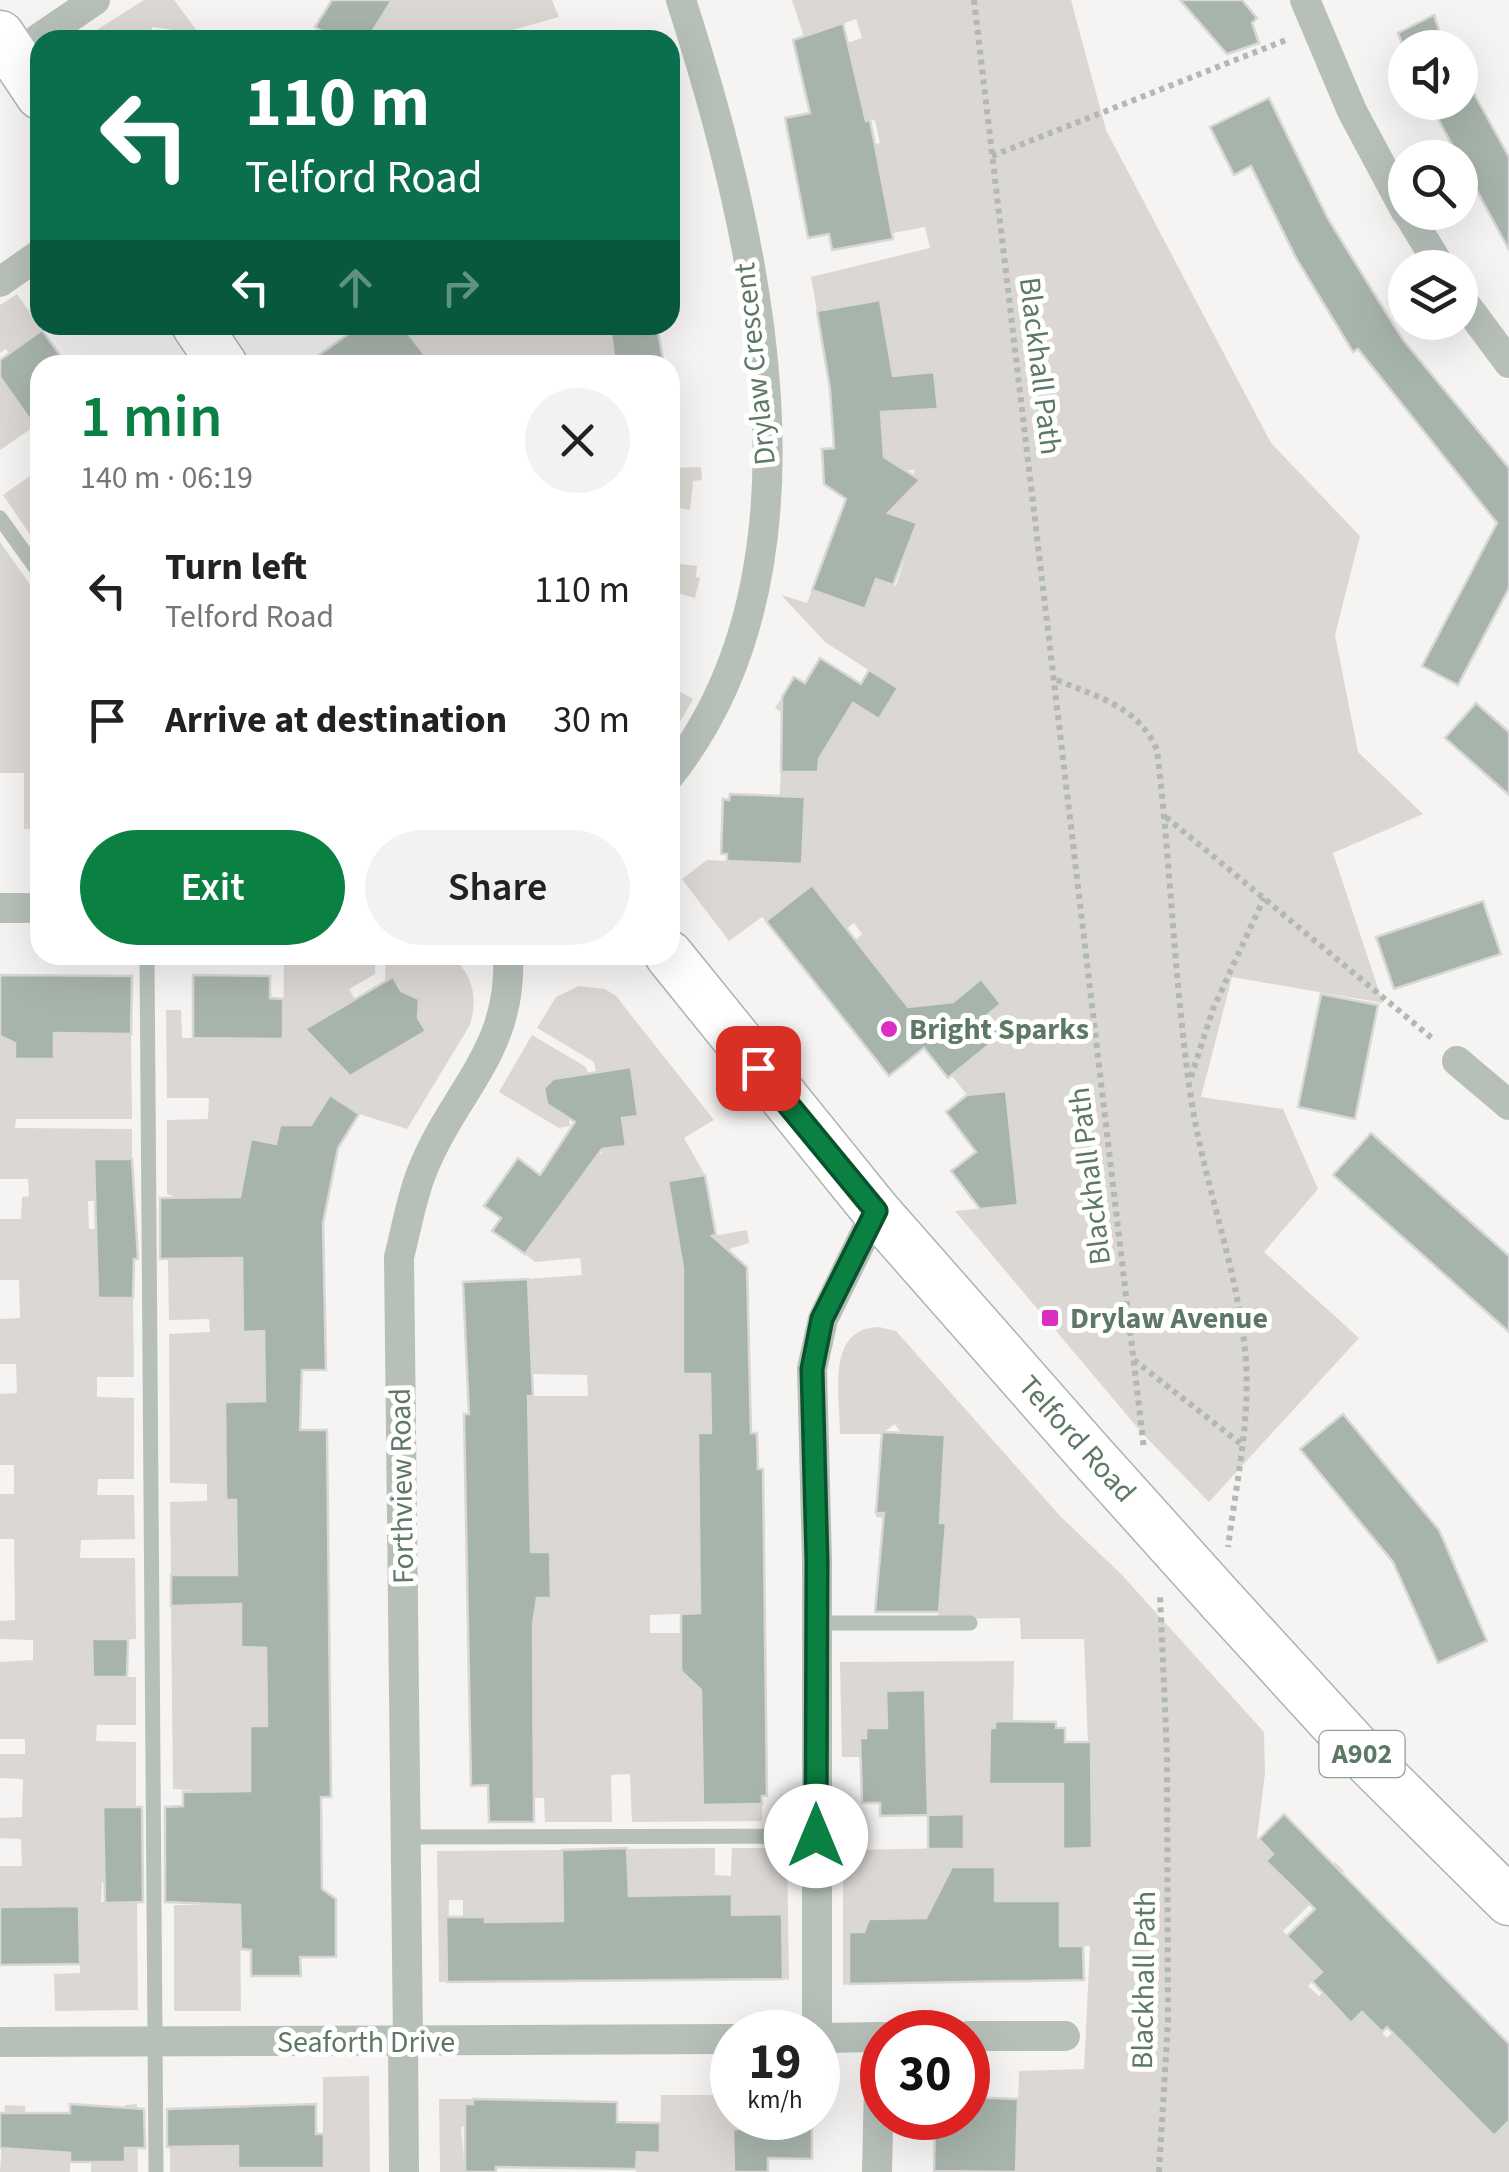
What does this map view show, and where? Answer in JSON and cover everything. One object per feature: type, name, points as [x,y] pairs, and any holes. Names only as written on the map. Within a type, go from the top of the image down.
[{"type":"main road","points":[[7,46],[30,81]]},
{"type":"main road","name":"Telford Road","points":[[677,965],[876,1211],[1088,1452],[1370,1763],[1509,1902]]},
{"type":"street","points":[[38,30],[95,0]]},
{"type":"street","name":"Drylaw Crescent","points":[[680,760],[709,718],[737,655],[761,558],[767,484],[765,400],[751,287],[708,86],[681,0]]},
{"type":"street","points":[[1310,14],[1388,174]]},
{"type":"street","points":[[7,46],[30,34]]},
{"type":"street","points":[[0,282],[30,261]]},
{"type":"street","points":[[1478,321],[1509,363]]},
{"type":"street","points":[[0,908],[30,908]]},
{"type":"street","name":"Forthview Road","points":[[404,2172],[406,1837],[399,1257],[421,1174],[502,1023],[509,990],[508,965]]},
{"type":"street","points":[[1457,1061],[1509,1105]]},
{"type":"street","points":[[817,2010],[814,1358],[832,1295],[876,1211]]},
{"type":"street","points":[[990,2036],[1065,2036]]},
{"type":"street","name":"Seaforth Drive","points":[[0,2042],[710,2039]]},
{"type":"street","points":[[877,2172],[878,2140]]},
{"type":"lane","points":[[0,518],[30,560]]},
{"type":"lane","points":[[147,965],[156,2172]]},
{"type":"lane","points":[[817,1623],[970,1623]]},
{"type":"lane","points":[[406,1837],[816,1836]]},
{"type":"path","name":"Blackhall Path","points":[[974,0],[1057,680],[1144,1451]]},
{"type":"path","points":[[992,156],[1310,14]]},
{"type":"path","points":[[1057,680],[1129,710],[1146,726],[1157,750],[1174,963],[1190,1084],[1202,1158],[1232,1264],[1246,1354],[1241,1444],[1221,1600]]},
{"type":"path","points":[[1165,816],[1457,1061]]},
{"type":"path","points":[[1190,1084],[1213,1010],[1264,898]]},
{"type":"path","points":[[1134,1360],[1241,1444]]},
{"type":"path","name":"Blackhall Path","points":[[1158,1582],[1167,1754],[1168,1964],[1160,2172]]},
{"type":"shaded area","points":[[144,0],[174,0],[196,30],[152,27],[97,30]]},
{"type":"shaded area","points":[[375,0],[552,0],[559,17],[513,30],[374,30],[387,8]]},
{"type":"shaded area","points":[[792,0],[1071,0],[1106,130],[1271,443],[1360,536],[1335,635],[1358,752],[1423,814],[1333,853],[1383,1003],[1232,977],[1201,1097],[1283,1109],[1318,1189],[1264,1252],[1359,1338],[1209,1502],[1142,1433],[955,1211],[1017,1205],[1006,1092],[967,1095],[951,1075],[1001,1035],[986,1016],[1001,1004],[981,979],[965,992],[974,1004],[945,1016],[935,1004],[914,1016],[832,1005],[823,994],[844,978],[855,941],[862,934],[854,923],[846,929],[812,885],[766,921],[762,917],[729,941],[682,879],[707,860],[775,863],[781,771],[818,772],[819,738],[775,708],[780,700],[834,734],[853,703],[879,719],[898,689],[825,642],[781,595],[807,603],[812,590],[865,609],[876,579],[896,586],[916,523],[846,497],[905,495],[915,486],[914,470],[885,471],[881,413],[937,408],[934,372],[830,384],[879,300],[817,311],[811,277],[930,248],[925,227],[872,237],[870,227],[890,222],[885,199],[844,151],[880,143],[875,120],[866,121],[855,76],[804,88],[799,66],[821,59],[820,52],[862,38],[856,19],[804,37]]},
{"type":"shaded area","points":[[17,294],[30,313],[30,335],[35,335],[9,354],[6,349],[0,353],[0,305]]},
{"type":"shaded area","points":[[395,335],[611,335],[614,355],[416,355],[390,339]]},
{"type":"shaded area","points":[[0,377],[30,419],[30,429],[0,450]]},
{"type":"shaded area","points":[[701,467],[702,480],[693,481],[690,510],[680,508],[680,468]]},
{"type":"shaded area","points":[[30,476],[30,534],[3,495]]},
{"type":"shaded area","points":[[0,542],[30,587],[30,829],[24,829],[24,773],[0,773]]},
{"type":"shaded area","points":[[680,564],[697,566],[696,577],[700,578],[695,598],[680,594]]},
{"type":"shaded area","points":[[680,692],[693,699],[680,722]]},
{"type":"shaded area","points":[[284,965],[375,965],[375,974],[349,989],[355,999],[332,1013],[365,1067],[425,1031],[415,1014],[419,1004],[415,997],[404,995],[393,977],[385,981],[386,965],[460,965],[472,987],[470,1025],[407,1129],[359,1114],[330,1095],[341,1131],[305,1124],[276,1144],[251,1140],[245,1170],[242,1281],[264,1281],[299,1312],[326,1311],[325,1325],[264,1326],[294,1401],[225,1402],[226,1454],[265,1454],[251,1621],[241,1622],[241,1647],[266,1648],[296,1726],[250,1726],[250,1766],[305,1814],[321,1814],[321,1825],[235,1826],[258,1875],[322,1874],[322,1889],[278,1889],[240,1912],[241,2011],[174,2011],[174,1905],[223,1905],[223,1889],[216,1792],[173,1789],[171,1606],[210,1604],[209,1575],[171,1575],[170,1502],[207,1501],[207,1484],[170,1483],[169,1334],[210,1332],[209,1319],[169,1320],[168,1259],[180,1198],[167,1194],[167,1120],[208,1119],[209,1098],[167,1098],[166,1010],[181,1010],[182,1038],[283,1039]]},
{"type":"shaded area","points":[[579,986],[605,989],[616,996],[714,1120],[684,1138],[705,1175],[668,1182],[678,1242],[747,1230],[749,1243],[729,1249],[734,1255],[730,1260],[683,1261],[683,1374],[723,1374],[723,1381],[710,1382],[711,1402],[750,1402],[750,1433],[698,1434],[700,1613],[650,1615],[650,1633],[685,1633],[701,1675],[703,1804],[762,1804],[762,1821],[632,1822],[630,1774],[611,1775],[612,1822],[545,1822],[544,1798],[534,1798],[533,1728],[499,1720],[469,1721],[469,1703],[533,1702],[498,1615],[468,1615],[468,1599],[551,1597],[550,1552],[531,1552],[531,1517],[497,1518],[529,1490],[528,1405],[495,1396],[588,1396],[587,1375],[532,1374],[528,1279],[582,1275],[580,1258],[535,1262],[525,1254],[576,1185],[547,1164],[551,1158],[602,1154],[602,1149],[626,1146],[622,1118],[638,1116],[630,1067],[596,1072],[594,1062],[537,1028],[556,997]]},
{"type":"shaded area","points":[[0,1033],[15,1033],[16,1059],[54,1059],[54,1033],[131,1034],[132,1119],[16,1119],[15,1128],[132,1129],[132,1159],[95,1159],[94,1179],[132,1200],[88,1201],[89,1229],[133,1229],[98,1279],[98,1297],[133,1298],[134,1377],[97,1377],[97,1397],[134,1398],[134,1479],[98,1479],[97,1495],[134,1495],[135,1539],[81,1540],[80,1558],[135,1558],[136,1639],[92,1640],[93,1677],[136,1677],[136,1725],[97,1725],[96,1741],[136,1742],[136,1807],[103,1807],[137,1882],[102,1882],[101,1902],[137,1902],[138,2010],[55,2011],[54,1974],[80,1973],[79,1906],[0,1916],[0,1866],[22,1866],[21,1839],[0,1838],[0,1818],[22,1817],[23,1779],[0,1778],[0,1754],[25,1754],[25,1739],[0,1739],[0,1662],[33,1660],[33,1640],[0,1639],[0,1621],[15,1620],[14,1539],[0,1539],[0,1494],[14,1494],[14,1465],[0,1465],[0,1394],[17,1393],[16,1364],[0,1364],[0,1319],[20,1318],[19,1280],[0,1280],[0,1219],[21,1219],[22,1197],[29,1196],[28,1179],[0,1179]]},
{"type":"shaded area","points":[[532,1035],[586,1067],[588,1073],[564,1077],[544,1088],[547,1104],[567,1107],[570,1126],[559,1128],[499,1092]]},
{"type":"shaded area","points":[[879,1327],[896,1331],[1061,1517],[1121,1574],[1264,1732],[1265,1773],[1257,1838],[1273,1854],[1267,1861],[1301,1895],[1335,1862],[1344,1871],[1283,1931],[1322,1972],[1308,1986],[1319,1996],[1334,1982],[1387,2038],[1422,2004],[1509,2121],[1509,2172],[1016,2172],[1019,2071],[1084,2069],[1090,1946],[1061,1946],[1059,1901],[1031,1901],[1031,1918],[996,1918],[994,1867],[964,1868],[932,1918],[849,1933],[849,1984],[843,1985],[843,1850],[964,1848],[963,1814],[906,1815],[928,1801],[924,1690],[887,1728],[866,1728],[866,1738],[860,1739],[860,1757],[842,1757],[840,1662],[1014,1661],[1013,1722],[990,1728],[990,1783],[1063,1784],[1064,1848],[1092,1848],[1084,1639],[1021,1639],[1020,1618],[938,1619],[946,1524],[876,1517],[876,1513],[905,1515],[901,1433],[895,1424],[881,1434],[840,1434],[838,1384],[843,1351],[862,1330]]},
{"type":"shaded area","points":[[715,1848],[715,1875],[731,1876],[732,1848],[787,1848],[789,1980],[783,1979],[782,1914],[485,1922],[485,1917],[463,1917],[463,1900],[449,1900],[447,1982],[439,1982],[437,1851],[562,1850],[562,1881],[628,1876],[628,1849]]},
{"type":"shaded area","points":[[369,2076],[370,2172],[170,2172],[170,2108],[181,2109],[182,2147],[201,2146],[238,2108],[239,2168],[323,2168],[323,2077]]},
{"type":"shaded area","points":[[661,2095],[710,2095],[710,2140],[736,2140],[734,2172],[636,2172],[637,2152],[660,2152]]},
{"type":"shaded area","points":[[439,2099],[473,2099],[465,2126],[461,2127],[465,2172],[440,2172]]},
{"type":"shaded area","points":[[137,2104],[138,2172],[91,2172],[91,2162],[125,2161],[125,2105]]},
{"type":"shaded area","points":[[5,2105],[25,2106],[25,2149],[48,2113],[47,2153],[70,2153],[70,2172],[0,2172]]},
{"type":"building","points":[[332,0],[392,0],[373,30],[315,27]]},
{"type":"building","points":[[1180,0],[1242,0],[1257,18],[1252,23],[1259,43],[1227,54]]},
{"type":"building","points":[[1434,15],[1439,30],[1404,30]]},
{"type":"building","points":[[843,23],[866,121],[870,120],[893,239],[832,250],[829,234],[808,238],[785,118],[810,113],[793,40]]},
{"type":"building","points":[[1269,98],[1328,219],[1388,316],[1388,340],[1403,340],[1509,468],[1509,588],[1458,685],[1422,666],[1497,523],[1358,349],[1353,352],[1296,258],[1251,166],[1234,175],[1210,127]]},
{"type":"building","points":[[1478,101],[1509,157],[1509,250],[1478,193],[1478,140],[1450,140],[1439,120],[1478,120]]},
{"type":"building","points":[[880,300],[893,376],[934,372],[938,409],[881,412],[884,457],[920,480],[888,513],[917,523],[893,585],[876,579],[865,609],[812,590],[846,499],[824,484],[822,449],[834,448],[830,389],[817,311]]},
{"type":"building","points":[[35,335],[46,335],[60,355],[30,355],[30,420],[0,377],[0,360]]},
{"type":"building","points":[[347,335],[410,335],[424,355],[319,355]]},
{"type":"building","points":[[611,335],[659,335],[662,355],[614,355]]},
{"type":"building","points":[[820,658],[861,684],[869,670],[898,688],[879,719],[853,703],[819,759],[818,772],[781,772],[782,697],[794,677],[805,683]]},
{"type":"building","points":[[1476,703],[1509,732],[1509,795],[1445,738]]},
{"type":"building","points":[[730,794],[805,797],[802,864],[727,861],[727,854],[721,854],[723,799],[729,800]]},
{"type":"building","points":[[812,885],[908,1007],[953,1002],[981,979],[1001,1004],[986,1016],[1001,1035],[948,1078],[924,1048],[889,1076],[766,921]]},
{"type":"building","points":[[1483,901],[1501,954],[1394,989],[1376,937]]},
{"type":"building","points":[[0,975],[132,976],[131,1034],[54,1033],[54,1059],[15,1059],[15,1043],[0,1036]]},
{"type":"building","points":[[193,975],[270,976],[270,998],[283,999],[283,1039],[193,1038]]},
{"type":"building","points":[[393,977],[401,991],[419,999],[418,1018],[426,1031],[350,1076],[305,1029]]},
{"type":"building","points":[[1321,994],[1378,1005],[1355,1119],[1298,1107]]},
{"type":"building","points":[[631,1067],[638,1116],[622,1118],[626,1146],[602,1149],[525,1254],[492,1231],[501,1218],[484,1206],[518,1158],[540,1175],[575,1122],[547,1104],[544,1088],[553,1079]]},
{"type":"building","points":[[1006,1091],[1018,1205],[980,1209],[951,1171],[976,1152],[946,1112],[967,1095]]},
{"type":"building","points":[[330,1095],[359,1114],[338,1148],[323,1223],[326,1370],[302,1370],[300,1430],[327,1430],[331,1797],[321,1797],[322,1889],[336,1899],[336,1957],[300,1957],[301,1976],[251,1976],[251,1950],[241,1949],[240,1905],[165,1902],[165,1807],[183,1806],[183,1792],[250,1791],[250,1726],[267,1726],[266,1648],[241,1647],[241,1604],[171,1606],[171,1575],[237,1575],[236,1500],[226,1500],[225,1402],[265,1401],[264,1331],[243,1332],[242,1258],[160,1259],[160,1198],[240,1197],[251,1139],[276,1144],[280,1125],[311,1125]]},
{"type":"building","points":[[1371,1133],[1509,1256],[1509,1332],[1333,1175]]},
{"type":"building","points":[[94,1159],[132,1159],[138,1259],[134,1259],[133,1298],[98,1298]]},
{"type":"building","points":[[705,1175],[716,1235],[712,1236],[747,1267],[751,1433],[757,1433],[758,1469],[763,1469],[767,1796],[762,1796],[762,1804],[703,1805],[701,1690],[681,1671],[681,1614],[700,1613],[698,1433],[711,1433],[710,1374],[683,1374],[683,1268],[668,1181]]},
{"type":"building","points":[[528,1279],[533,1396],[528,1396],[531,1552],[550,1552],[551,1598],[537,1598],[533,1624],[534,1822],[489,1822],[488,1785],[471,1786],[464,1414],[469,1414],[463,1282]]},
{"type":"building","points":[[1343,1414],[1439,1530],[1487,1641],[1438,1663],[1393,1562],[1300,1449]]},
{"type":"building","points":[[882,1432],[945,1435],[940,1523],[946,1523],[939,1612],[875,1612],[884,1513],[876,1513]]},
{"type":"building","points":[[92,1639],[128,1639],[127,1677],[93,1677]]},
{"type":"building","points":[[925,1690],[928,1815],[880,1816],[880,1803],[862,1803],[860,1738],[866,1738],[866,1728],[887,1728],[886,1691]]},
{"type":"building","points":[[995,1721],[1056,1722],[1056,1728],[1065,1728],[1065,1742],[1091,1742],[1092,1848],[1063,1849],[1063,1784],[989,1784],[990,1728],[995,1728]]},
{"type":"building","points":[[103,1807],[142,1807],[143,1902],[105,1903]]},
{"type":"building","points":[[964,1814],[964,1849],[928,1849],[928,1815]]},
{"type":"building","points":[[1284,1814],[1509,2044],[1509,2121],[1494,2136],[1387,2027],[1382,2032],[1362,2012],[1351,2023],[1312,1981],[1322,1972],[1287,1936],[1315,1909],[1266,1861],[1273,1854],[1259,1839]]},
{"type":"building","points":[[627,1848],[629,1896],[732,1894],[732,1915],[782,1914],[783,1979],[447,1982],[446,1917],[485,1917],[485,1922],[563,1921],[562,1850]]},
{"type":"building","points":[[952,1867],[995,1867],[995,1901],[1060,1901],[1060,1946],[1083,1946],[1084,1980],[849,1984],[849,1932],[864,1932],[869,1919],[926,1918]]},
{"type":"building","points":[[79,1906],[80,1964],[0,1965],[0,1907]]},
{"type":"building","points":[[990,2098],[1018,2099],[1016,2172],[934,2171],[935,2140],[990,2140]]},
{"type":"building","points":[[473,2099],[617,2102],[617,2122],[660,2123],[660,2153],[637,2152],[636,2169],[496,2167],[496,2172],[465,2172],[465,2104],[473,2104]]},
{"type":"building","points":[[70,2104],[144,2109],[145,2148],[125,2148],[125,2162],[70,2162],[70,2153],[0,2148],[0,2113],[70,2113]]},
{"type":"building","points":[[316,2104],[316,2134],[324,2134],[324,2168],[238,2168],[238,2146],[167,2147],[167,2109]]},
{"type":"building","points":[[733,2140],[812,2140],[812,2159],[768,2158],[768,2172],[734,2172]]},
{"type":"place","name":"Bright Sparks","points":[[889,1029]]},
{"type":"place","name":"Drylaw Avenue","points":[[1050,1318]]},
{"type":"route","points":[[758,1068],[876,1211],[822,1319],[812,1369],[817,1561],[816,1836]]}]
